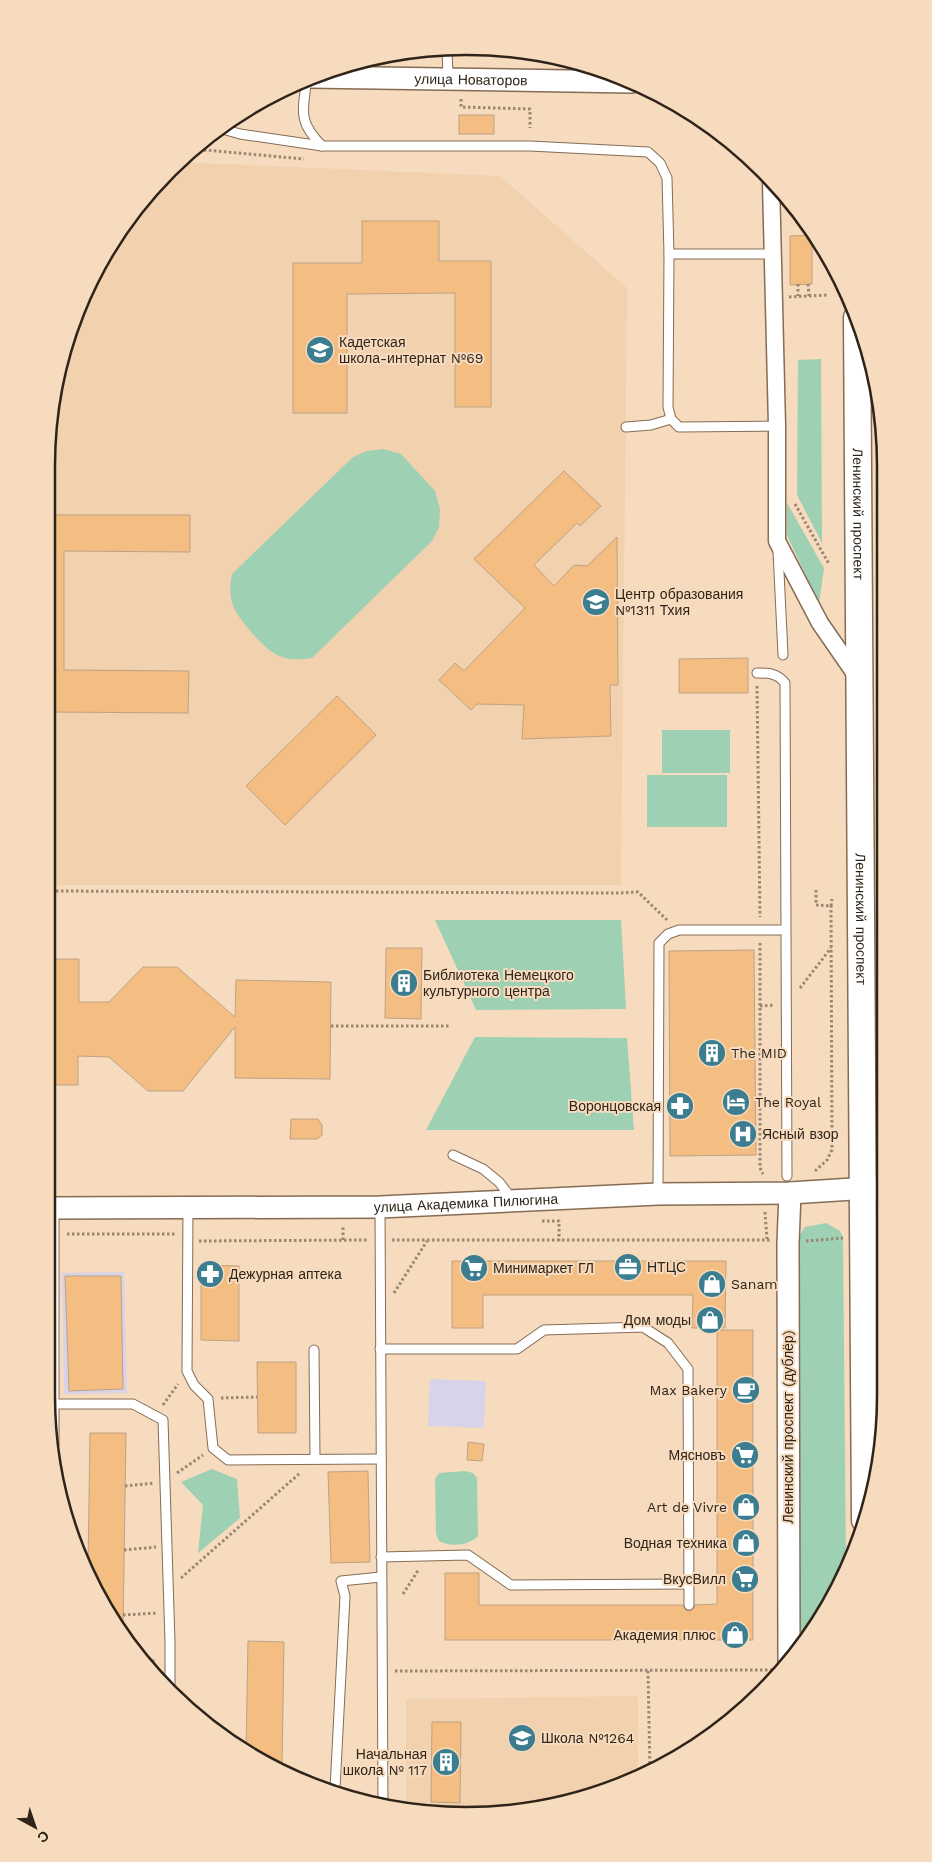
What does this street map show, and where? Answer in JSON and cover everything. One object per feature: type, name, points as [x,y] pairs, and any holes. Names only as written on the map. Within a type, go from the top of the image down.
[{"type":"main road","name":"Ленинский проспект","points":[[857,341],[859,680],[873,1188],[862,1238],[865,1495]]},
{"type":"street","name":"улица Новаторов","points":[[333,78],[611,82]]},
{"type":"street","points":[[771,191],[777,426],[777,541],[820,622],[859,680]]},
{"type":"street","name":"улица Академика Пилюгина","points":[[55,1208],[380,1207],[658,1194],[788,1184],[873,1188]]},
{"type":"street","name":"Ленинский проспект (дублёр)","points":[[782,1658],[788,1184]]},
{"type":"lane","points":[[447,56],[448,80]]},
{"type":"lane","points":[[306,87],[303,106],[305,124],[310,134],[322,146]]},
{"type":"lane","points":[[229,131],[322,146],[530,146],[648,152],[660,163],[667,178],[669,254],[668,407],[671,419],[679,427],[777,426]]},
{"type":"lane","points":[[669,254],[772,254]]},
{"type":"lane","points":[[626,427],[652,425],[671,419]]},
{"type":"lane","points":[[777,541],[783,655]]},
{"type":"lane","points":[[757,673],[773,674],[780,677],[785,683],[788,1184]]},
{"type":"lane","points":[[658,1194],[659,943],[668,934],[679,930],[785,930]]},
{"type":"lane","points":[[453,1155],[488,1173],[499,1182],[513,1201]]},
{"type":"lane","points":[[380,1207],[383,1798]]},
{"type":"lane","points":[[188,1208],[187,1371],[194,1385],[208,1398],[213,1448],[228,1460],[381,1459]]},
{"type":"lane","points":[[380,1349],[517,1350],[544,1330],[623,1328],[643,1328],[668,1343],[688,1369],[689,1605]]},
{"type":"lane","points":[[314,1350],[315,1459]]},
{"type":"lane","points":[[55,1404],[133,1404],[163,1420],[170,1681]]},
{"type":"lane","points":[[381,1556],[468,1555],[511,1585],[689,1584]]},
{"type":"lane","points":[[335,1785],[344,1596],[341,1581],[381,1578]]},
{"type":"path","points":[[798,284],[798,296]]},
{"type":"path","points":[[808,284],[809,296]]},
{"type":"path","points":[[788,297],[828,295]]},
{"type":"path","points":[[816,890],[816,905],[831,906]]},
{"type":"path","points":[[55,891],[638,892],[679,930]]},
{"type":"path","points":[[788,1184],[819,1168],[827,1160],[832,1150],[832,899]]},
{"type":"path","points":[[786,1005],[832,948]]},
{"type":"path","points":[[331,1026],[450,1026]]},
{"type":"path","points":[[55,1234],[188,1234],[197,1241],[767,1239],[765,1208]]},
{"type":"path","points":[[788,1243],[862,1238]]},
{"type":"path","points":[[380,1315],[427,1240]]},
{"type":"path","points":[[155,1416],[187,1371]]},
{"type":"path","points":[[208,1398],[258,1397]]},
{"type":"path","points":[[125,1486],[165,1482],[213,1448]]},
{"type":"path","points":[[168,1589],[315,1459]]},
{"type":"path","points":[[124,1550],[167,1546]]},
{"type":"path","points":[[403,1594],[428,1556]]},
{"type":"path","points":[[123,1615],[169,1613]]},
{"type":"path","points":[[382,1672],[648,1671],[776,1666]]},
{"type":"path","points":[[648,1671],[650,1764]]},
{"type":"shaded area","points":[[189,162],[500,176],[627,288],[621,885],[55,885],[55,466],[56,439],[63,386],[69,360],[86,309],[110,260],[140,216],[175,175]]},
{"type":"shaded area","points":[[124,1272],[127,1393],[64,1394],[62,1273]]},
{"type":"shaded area","points":[[430,1379],[486,1381],[484,1428],[428,1426]]},
{"type":"shaded area","name":"Школа №1264","points":[[638,1696],[638,1769],[572,1793],[520,1803],[466,1807],[406,1802],[406,1699]]},
{"type":"green space","points":[[821,359],[822,543],[797,495],[798,360]]},
{"type":"green space","points":[[383,449],[401,454],[435,491],[440,509],[439,527],[432,541],[312,658],[293,659],[278,655],[265,646],[246,626],[233,606],[230,592],[232,574],[353,457],[367,451]]},
{"type":"green space","points":[[787,503],[824,568],[819,604],[787,535]]},
{"type":"green space","points":[[662,730],[730,730],[730,773],[662,773]]},
{"type":"green space","points":[[647,775],[727,775],[727,827],[647,827]]},
{"type":"green space","points":[[435,920],[621,920],[626,1009],[476,1010]]},
{"type":"green space","points":[[475,1037],[627,1038],[634,1130],[426,1130]]},
{"type":"green space","points":[[826,1223],[840,1231],[843,1237],[846,1553],[822,1602],[798,1638],[798,1238],[805,1227]]},
{"type":"green space","points":[[212,1469],[237,1479],[240,1518],[198,1553],[203,1505],[181,1482]]},
{"type":"green space","points":[[465,1471],[473,1473],[477,1478],[478,1536],[465,1544],[443,1543],[439,1541],[436,1534],[435,1479],[439,1473]]},
{"type":"building","points":[[459,115],[494,115],[494,134],[459,134]]},
{"type":"building","name":"Кадетская школа-интернат №69","points":[[362,221],[439,221],[439,261],[491,261],[491,407],[455,407],[455,293],[347,294],[347,413],[293,413],[293,263],[362,263]]},
{"type":"building","points":[[806,235],[812,245],[812,284],[790,285],[790,236]]},
{"type":"building","name":"Центр образования №1311 Тхия","points":[[564,471],[601,506],[580,526],[577,523],[534,565],[554,586],[574,565],[587,566],[617,537],[618,685],[610,685],[611,736],[522,739],[524,705],[477,704],[471,710],[439,680],[455,663],[464,671],[525,608],[474,559]]},
{"type":"building","points":[[55,515],[190,515],[190,552],[64,551],[64,670],[189,671],[188,713],[55,712]]},
{"type":"building","points":[[748,658],[748,693],[679,693],[679,659]]},
{"type":"building","points":[[337,696],[376,735],[285,825],[246,786]]},
{"type":"building","name":"Библиотека Немецкого культурного центра","points":[[386,948],[422,948],[421,1019],[385,1018]]},
{"type":"building","name":"The MID","points":[[754,950],[756,1155],[670,1156],[669,951]]},
{"type":"building","points":[[55,959],[79,959],[79,1002],[109,1002],[143,967],[177,967],[235,1017],[236,980],[331,982],[330,1079],[235,1078],[235,1027],[183,1091],[148,1091],[109,1057],[78,1056],[78,1085],[55,1085]]},
{"type":"building","points":[[291,1119],[318,1119],[322,1125],[322,1135],[317,1139],[290,1139]]},
{"type":"building","points":[[452,1261],[726,1261],[725,1328],[692,1328],[693,1295],[483,1295],[483,1328],[452,1328]]},
{"type":"building","points":[[201,1265],[239,1266],[239,1341],[201,1340]]},
{"type":"building","points":[[65,1276],[121,1276],[123,1389],[69,1391]]},
{"type":"building","points":[[717,1330],[753,1330],[753,1640],[445,1640],[445,1573],[479,1573],[479,1605],[683,1605],[686,1610],[690,1611],[695,1605],[717,1604]]},
{"type":"building","points":[[257,1362],[296,1362],[296,1433],[258,1433]]},
{"type":"building","points":[[90,1433],[126,1433],[123,1623],[97,1578],[88,1558]]},
{"type":"building","points":[[468,1442],[484,1444],[482,1461],[467,1460]]},
{"type":"building","points":[[368,1471],[370,1562],[331,1563],[328,1472]]},
{"type":"building","points":[[248,1641],[284,1642],[282,1764],[246,1743]]},
{"type":"building","name":"Начальная школа № 117","points":[[432,1722],[461,1722],[460,1803],[431,1802]]},
{"type":"place","name":"Кадетская школа-интернат №69","points":[[320,350]]},
{"type":"place","name":"Центр образования №1311 Тхия","points":[[596,602]]},
{"type":"place","name":"Библиотека Немецкого культурного центра","points":[[404,983]]},
{"type":"place","name":"The MID","points":[[712,1053]]},
{"type":"place","name":"The Royal","points":[[736,1102]]},
{"type":"place","name":"Воронцовская","points":[[680,1106]]},
{"type":"place","name":"Ясный взор","points":[[743,1134]]},
{"type":"place","name":"НТЦС","points":[[628,1267]]},
{"type":"place","name":"Минимаркет ГЛ","points":[[474,1268]]},
{"type":"place","name":"Дежурная аптека","points":[[210,1274]]},
{"type":"place","name":"Sanam","points":[[712,1284]]},
{"type":"place","name":"Дом моды","points":[[710,1320]]},
{"type":"place","name":"Max Bakery","points":[[746,1390]]},
{"type":"place","name":"Мясновъ","points":[[745,1455]]},
{"type":"place","name":"Art de Vivre","points":[[746,1507]]},
{"type":"place","name":"Водная техника","points":[[746,1543]]},
{"type":"place","name":"ВкусВилл","points":[[745,1579]]},
{"type":"place","name":"Академия плюс","points":[[735,1635]]},
{"type":"place","name":"Школа №1264","points":[[522,1738]]},
{"type":"place","name":"Начальная школа № 117","points":[[446,1762]]}]
